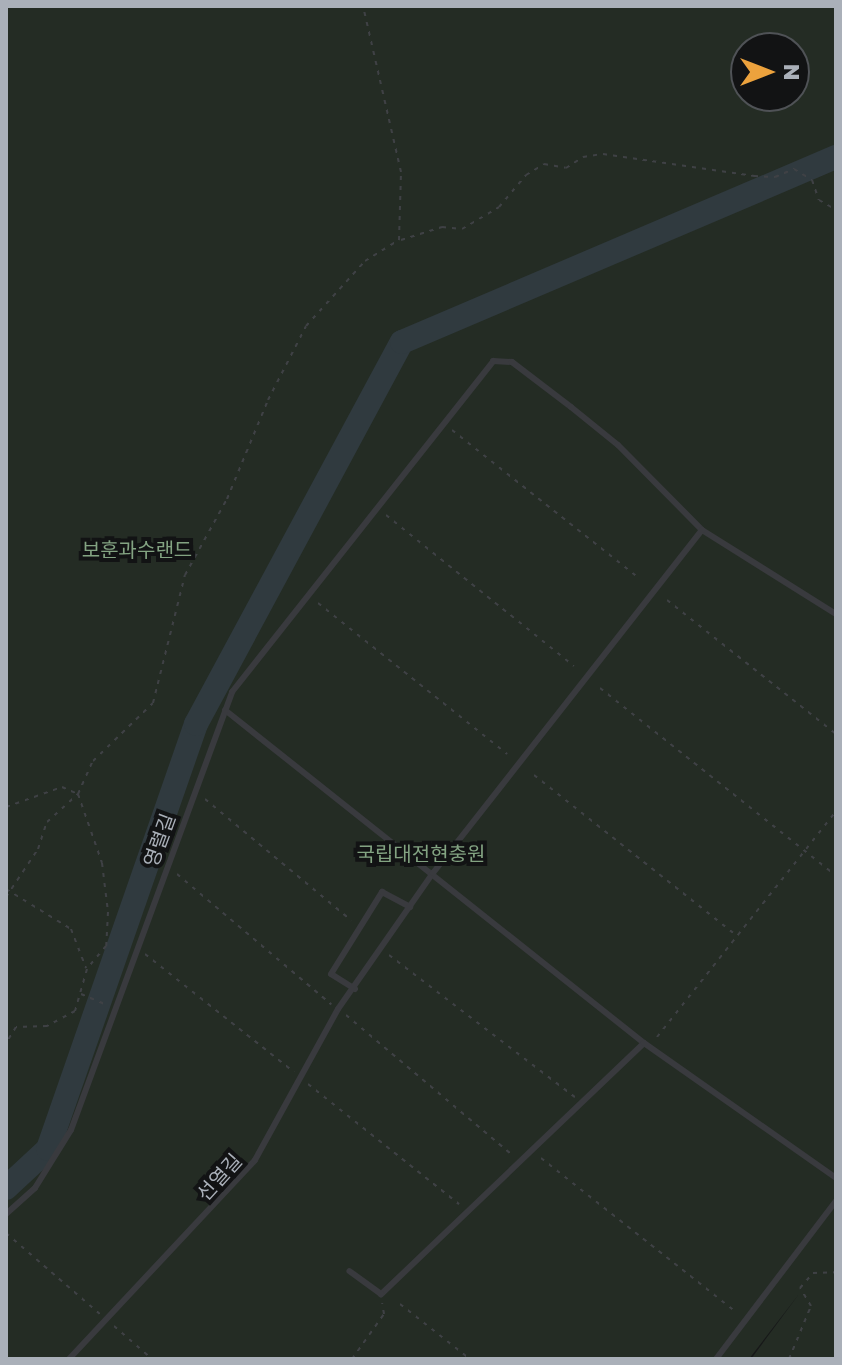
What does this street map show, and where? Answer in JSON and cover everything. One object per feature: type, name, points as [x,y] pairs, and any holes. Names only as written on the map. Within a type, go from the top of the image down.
[{"type":"lane","name":"영렬길","points":[[6,1214],[35,1188],[71,1130],[232,692],[493,361],[512,362],[618,445],[702,530]]},
{"type":"lane","points":[[410,907],[382,892],[331,974],[355,989],[433,873],[702,530],[836,614]]},
{"type":"lane","points":[[225,710],[644,1043],[836,1178]]},
{"type":"lane","name":"선열길","points":[[69,1359],[255,1160],[355,989]]},
{"type":"lane","points":[[349,1271],[381,1294],[644,1043]]},
{"type":"lane","points":[[716,1359],[836,1201]]},
{"type":"path","points":[[363,6],[401,172],[399,240]]},
{"type":"path","points":[[6,897],[13,893],[47,822],[78,794],[93,761],[153,703],[185,575],[227,499],[268,400],[306,326],[365,261],[399,240],[442,227],[462,229],[499,207],[526,175],[544,164],[566,168],[583,157],[603,154],[754,176],[775,177],[794,169],[812,180],[819,200],[836,210]]},
{"type":"path","points":[[442,422],[640,579]]},
{"type":"path","points":[[376,507],[574,666]]},
{"type":"path","points":[[307,595],[507,754]]},
{"type":"path","points":[[667,600],[836,734]]},
{"type":"path","points":[[600,688],[836,876]]},
{"type":"path","points":[[534,775],[737,936]]},
{"type":"path","points":[[6,807],[62,787],[78,794],[102,863],[108,912],[106,946],[87,969],[75,1011],[47,1026],[16,1027],[6,1043]]},
{"type":"path","points":[[194,790],[361,928]]},
{"type":"path","points":[[657,1037],[836,811]]},
{"type":"path","points":[[6,889],[71,929],[87,969]]},
{"type":"path","points":[[380,948],[582,1102]]},
{"type":"path","points":[[80,994],[105,1004]]},
{"type":"path","points":[[540,1157],[738,1313]]},
{"type":"path","points":[[6,1233],[152,1359]]},
{"type":"path","points":[[789,1359],[811,1306],[800,1288],[813,1273],[836,1272]]},
{"type":"path","points":[[352,1359],[384,1314],[381,1294]]},
{"type":"path","points":[[400,1304],[470,1359]]},
{"type":"green space","name":"국립대전현충원","points":[[6,6],[836,6],[836,1359],[751,1359],[799,1294],[749,1359],[6,1359]]},
{"type":"waterway","points":[[6,1188],[48,1149],[196,724],[402,342],[836,157]]},
{"type":"park label","name":"보훈과수랜드","points":[[137,549]]}]
